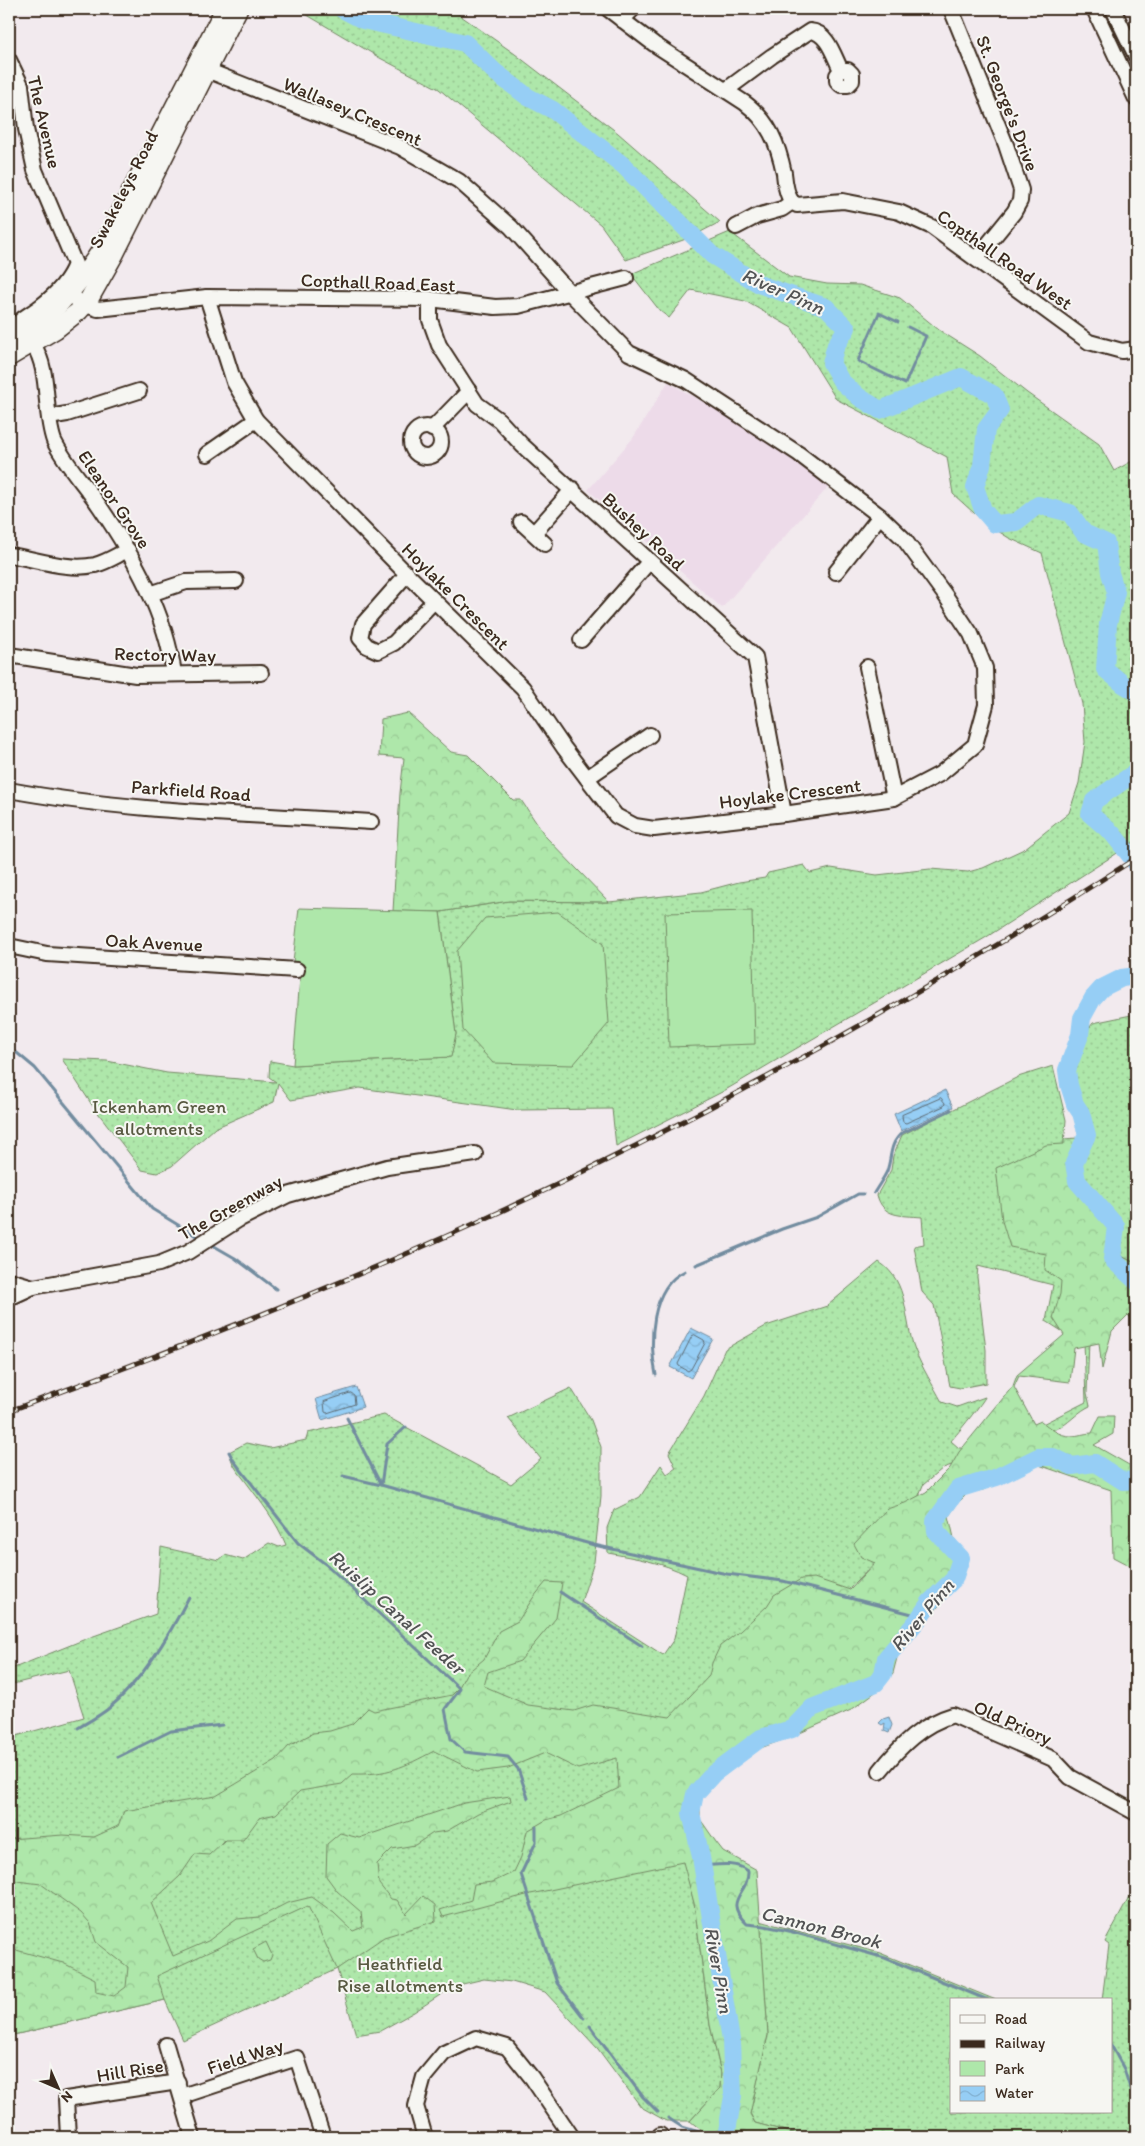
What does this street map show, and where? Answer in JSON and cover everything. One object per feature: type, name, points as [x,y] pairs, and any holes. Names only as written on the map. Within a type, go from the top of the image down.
[{"type":"main road","name":"Swakeleys Road","points":[[19,342],[73,316],[88,301],[201,68],[225,9]]},
{"type":"main road","name":"Swakeleys Road","points":[[9,357],[19,342],[46,317],[102,249],[201,68],[238,9]]},
{"type":"street","points":[[608,9],[654,44],[752,108],[769,128],[777,144],[788,194],[792,202]]},
{"type":"street","points":[[622,20],[633,9]]},
{"type":"street","name":"St. George's Drive","points":[[951,9],[1006,145],[1021,190],[1020,201],[1014,212],[976,259]]},
{"type":"street","points":[[1094,9],[1136,99]]},
{"type":"street","points":[[1113,9],[1136,56]]},
{"type":"street","points":[[726,90],[777,52],[810,31],[817,32],[822,36],[841,70]]},
{"type":"street","name":"The Avenue","points":[[9,60],[21,85],[26,129],[35,170],[75,264],[68,288]]},
{"type":"street","name":"Wallasey Crescent","points":[[201,68],[400,147],[459,181],[511,227],[570,293]]},
{"type":"street","name":"Copthall Road West","points":[[736,227],[757,216],[782,209],[792,202],[797,205],[843,201],[899,212],[932,227],[1089,342],[1122,350],[1136,349]]},
{"type":"street","name":"Copthall Road East","points":[[68,288],[83,291],[88,301],[125,305],[207,297],[430,299],[495,307],[518,306],[626,278]]},
{"type":"street","name":"Hoylake Crescent","points":[[207,297],[234,382],[256,420],[407,574],[523,688],[616,816],[635,826],[654,829],[784,814],[894,798],[940,774],[975,745],[986,705],[985,668],[971,634],[904,539],[880,516],[799,454],[686,380],[629,353],[570,293]]},
{"type":"street","name":"Bushey Road","points":[[430,299],[430,320],[439,345],[477,404],[499,420],[522,445],[573,489],[754,657],[784,814]]},
{"type":"street","name":"Eleanor Grove","points":[[19,342],[40,358],[52,435],[57,447],[100,506],[128,550],[150,594],[166,638],[174,674]]},
{"type":"street","points":[[432,429],[469,391]]},
{"type":"street","points":[[49,417],[132,398]]},
{"type":"street","points":[[207,454],[256,420]]},
{"type":"street","points":[[534,533],[573,489]]},
{"type":"street","points":[[836,572],[880,516]]},
{"type":"street","points":[[521,522],[545,544]]},
{"type":"street","points":[[9,555],[70,566],[88,566],[105,562],[128,550]]},
{"type":"street","points":[[581,640],[650,562]]},
{"type":"street","points":[[407,574],[363,624],[360,638],[378,651],[394,644],[434,601]]},
{"type":"street","points":[[150,594],[186,582],[236,582]]},
{"type":"street","name":"Rectory Way","points":[[9,655],[116,673],[261,673]]},
{"type":"street","points":[[867,667],[894,798]]},
{"type":"street","points":[[587,778],[650,735]]},
{"type":"street","name":"Parkfield Road","points":[[9,790],[41,796],[155,808],[371,822]]},
{"type":"street","name":"Oak Avenue","points":[[9,946],[48,954],[298,970]]},
{"type":"street","name":"The Greenway","points":[[9,1298],[32,1287],[159,1264],[179,1257],[248,1214],[288,1195],[311,1187],[387,1167],[475,1154]]},
{"type":"street","name":"The Greenway","points":[[9,1280],[32,1287]]},
{"type":"street","name":"Old Priory","points":[[880,1771],[894,1754],[917,1732],[954,1715],[1053,1759],[1070,1777],[1136,1813]]},
{"type":"street","points":[[425,2137],[416,2106],[424,2077],[444,2053],[476,2038],[507,2047],[532,2078],[572,2137]]},
{"type":"street","points":[[166,2045],[193,2137]]},
{"type":"street","name":"Field Way","points":[[180,2089],[297,2058],[323,2137]]},
{"type":"street","name":"Hill Rise","points":[[68,2137],[66,2099],[180,2089]]},
{"type":"shaded area","points":[[668,382],[752,431],[830,485],[722,608],[588,490],[633,438]]},
{"type":"green space","points":[[297,9],[451,9],[515,54],[618,133],[720,222],[689,238],[626,260],[601,225],[439,89],[380,58]]},
{"type":"green space","name":"Ickenham Green allotments","points":[[730,232],[789,277],[827,284],[860,285],[900,298],[939,330],[980,356],[1027,393],[1099,444],[1114,471],[1136,459],[1136,841],[985,938],[722,1092],[616,1146],[612,1109],[517,1110],[360,1088],[291,1100],[278,1083],[274,1102],[215,1128],[172,1166],[157,1173],[142,1170],[92,1105],[62,1059],[107,1061],[167,1073],[276,1082],[269,1077],[270,1061],[293,1065],[450,1057],[456,1034],[440,912],[509,901],[609,902],[701,892],[739,882],[765,878],[768,873],[804,865],[810,873],[831,868],[877,875],[930,869],[968,872],[983,868],[1024,849],[1069,813],[1079,783],[1085,742],[1082,704],[1042,553],[1009,538],[985,523],[953,494],[947,457],[836,399],[792,328],[745,301],[691,290],[669,318],[660,311],[631,274]]},
{"type":"green space","points":[[408,713],[451,752],[468,755],[513,800],[521,800],[546,837],[609,902],[509,901],[440,912],[393,911],[404,758],[379,756],[381,719]]},
{"type":"green space","points":[[299,908],[440,912],[456,1034],[451,1057],[293,1065],[301,965],[293,962]]},
{"type":"green space","points":[[752,911],[755,1044],[669,1047],[665,913]]},
{"type":"green space","points":[[558,912],[603,944],[609,1023],[573,1065],[493,1063],[463,1030],[457,951],[485,918]]},
{"type":"green space","points":[[1136,1014],[1136,1267],[1133,1262],[1119,1255],[1124,1227],[1090,1193],[1077,1163],[1082,1149],[1090,1137],[1090,1126],[1077,1102],[1070,1070],[1083,1036],[1093,1023]]},
{"type":"green space","name":"Heathfield Rise allotments","points":[[1053,1066],[1066,1120],[1064,1144],[1089,1340],[1087,1393],[1090,1406],[1061,1427],[943,1468],[923,1485],[916,1503],[888,1549],[796,1644],[691,1775],[684,1862],[694,1903],[710,2025],[721,2073],[720,2088],[690,2121],[666,2121],[641,2107],[598,2049],[545,1992],[512,1982],[484,1979],[454,1986],[380,2031],[356,2035],[337,1969],[183,2040],[165,2000],[9,2036],[9,1738],[84,1717],[69,1670],[9,1685],[9,1670],[88,1638],[156,1614],[161,1547],[219,1560],[225,1555],[243,1560],[269,1543],[279,1547],[286,1545],[268,1512],[236,1468],[229,1452],[246,1443],[270,1448],[306,1440],[308,1433],[384,1415],[511,1484],[541,1459],[508,1418],[571,1388],[591,1420],[601,1447],[601,1496],[594,1562],[581,1602],[663,1655],[674,1639],[687,1575],[658,1564],[608,1553],[607,1528],[614,1510],[640,1497],[661,1465],[667,1474],[676,1468],[669,1453],[704,1396],[725,1349],[766,1326],[827,1306],[879,1262],[889,1270],[901,1290],[915,1350],[942,1402],[957,1407],[985,1397],[951,1441],[959,1448],[995,1448],[1086,1402],[1084,1341],[1068,1335],[1046,1321],[1053,1285],[978,1266],[977,1277],[986,1350],[986,1383],[960,1388],[950,1386],[934,1305],[922,1292],[914,1246],[924,1244],[922,1217],[888,1212],[877,1195],[891,1170],[893,1156],[902,1135],[1018,1077]]},
{"type":"green space","points":[[1090,1137],[1082,1149],[1077,1163],[1090,1193],[1124,1227],[1119,1255],[1133,1262],[1136,1267],[1136,1323],[1128,1315],[1112,1331],[1102,1369],[1099,1343],[1074,1348],[1070,1382],[1019,1376],[1014,1387],[1034,1424],[1041,1421],[1063,1435],[1074,1436],[1092,1433],[1100,1416],[1114,1416],[1113,1434],[1094,1445],[1136,1469],[1136,1569],[1113,1557],[1111,1490],[1036,1464],[983,1490],[968,1493],[949,1516],[954,1538],[968,1559],[960,1581],[898,1654],[893,1673],[881,1688],[851,1710],[791,1737],[752,1751],[724,1776],[710,1784],[700,1795],[700,1819],[716,1842],[723,1851],[757,1870],[768,2035],[750,2114],[755,2123],[808,2137],[704,2137],[700,2129],[690,2121],[720,2088],[721,2073],[710,2025],[694,1903],[683,1862],[526,1895],[443,1917],[440,1910],[471,1900],[474,1884],[493,1882],[514,1872],[521,1857],[527,1831],[546,1820],[561,1816],[619,1788],[617,1758],[578,1769],[545,1753],[508,1768],[477,1772],[434,1751],[395,1769],[376,1773],[353,1774],[342,1784],[300,1791],[276,1814],[259,1818],[243,1840],[225,1840],[209,1855],[195,1854],[180,1876],[151,1903],[173,1956],[208,1941],[237,1919],[260,1917],[287,1903],[312,1897],[334,1913],[353,1931],[363,1927],[361,1912],[337,1891],[326,1876],[327,1844],[340,1833],[359,1838],[464,1803],[510,1796],[511,1801],[478,1813],[447,1831],[433,1833],[415,1845],[392,1849],[377,1864],[379,1884],[391,1899],[397,1900],[406,1914],[423,1896],[435,1905],[436,1921],[384,1937],[337,1969],[308,1906],[157,1976],[165,2000],[9,2036],[9,1948],[63,1963],[95,1979],[96,1992],[114,1996],[126,1987],[128,1967],[96,1942],[90,1923],[81,1913],[41,1884],[9,1880],[9,1839],[63,1835],[94,1837],[118,1826],[124,1811],[216,1796],[276,1760],[289,1746],[313,1733],[330,1731],[352,1724],[368,1708],[374,1711],[452,1695],[458,1689],[466,1674],[484,1659],[499,1631],[518,1621],[546,1582],[562,1583],[556,1618],[520,1661],[488,1672],[484,1686],[528,1705],[574,1711],[593,1705],[670,1717],[709,1676],[712,1663],[720,1646],[740,1631],[767,1606],[774,1595],[801,1579],[814,1578],[850,1590],[875,1563],[861,1557],[854,1544],[887,1509],[905,1503],[926,1492],[950,1468],[959,1452],[1013,1386],[1017,1375],[1064,1335],[1053,1318],[1060,1294],[1061,1281],[1045,1270],[1046,1254],[1010,1247],[1002,1221],[996,1168],[1046,1145],[1064,1144],[1064,1139]]},
{"type":"green space","points":[[1136,1885],[1136,2137],[808,2137],[755,2123],[750,2113],[768,2035],[760,1921],[880,1953],[991,1998],[950,1998],[950,2114],[1112,2114],[1112,1998],[1102,1998],[1109,1945],[1105,1942]]},
{"type":"green space","points":[[266,1942],[272,1955],[270,1960],[263,1962],[258,1959],[253,1949]]},
{"type":"water","points":[[945,1090],[953,1107],[901,1131],[894,1114]]},
{"type":"water","points":[[691,1328],[713,1339],[691,1378],[670,1367]]},
{"type":"water","points":[[356,1387],[363,1407],[322,1420],[316,1399]]},
{"type":"water","points":[[889,1717],[892,1725],[889,1733],[884,1731],[885,1723],[882,1725],[879,1723]]},
{"type":"waterway","name":"River Pinn","points":[[342,9],[363,20],[465,43],[495,72],[528,97],[553,110],[624,166],[712,255],[761,285],[826,307],[847,328],[836,345],[831,363],[841,381],[859,397],[880,410],[961,377],[994,395],[1000,410],[986,429],[982,465],[975,487],[983,510],[995,524],[1016,522],[1038,505],[1070,513],[1084,533],[1106,543],[1110,573],[1116,592],[1108,624],[1105,669],[1136,692]]},
{"type":"waterway","points":[[898,322],[879,313],[858,361],[905,384],[926,336],[908,327]]},
{"type":"waterway","name":"River Pinn","points":[[1136,772],[1094,801],[1090,814],[1112,833],[1136,863]]},
{"type":"waterway","name":"River Pinn","points":[[1136,976],[1122,978],[1102,988],[1093,998],[1082,1018],[1080,1035],[1067,1070],[1069,1085],[1075,1104],[1081,1113],[1087,1135],[1074,1163],[1077,1181],[1116,1226],[1112,1259],[1136,1281]]},
{"type":"waterway","points":[[9,1050],[17,1053],[35,1068],[152,1209],[201,1239]]},
{"type":"waterway","points":[[874,1193],[887,1171],[893,1146],[898,1137],[902,1133],[950,1109]]},
{"type":"waterway","points":[[696,1265],[782,1229],[817,1217],[858,1194],[863,1194]]},
{"type":"waterway","points":[[209,1243],[235,1258],[276,1289]]},
{"type":"waterway","points":[[656,1375],[653,1332],[659,1302],[673,1279],[685,1271]]},
{"type":"waterway","points":[[347,1418],[381,1485],[594,1545],[727,1574],[783,1581],[920,1616]]},
{"type":"waterway","points":[[343,1476],[381,1485],[387,1444],[406,1427]]},
{"type":"waterway","name":"Ruislip Canal Feeder","points":[[229,1452],[298,1543],[328,1566],[460,1689],[445,1709],[451,1739],[465,1752],[508,1757],[518,1769],[528,1798]]},
{"type":"waterway","name":"River Pinn","points":[[726,2137],[733,2096],[731,2040],[701,1857],[691,1813],[695,1794],[714,1773],[761,1738],[792,1729],[812,1708],[876,1683],[883,1674],[886,1658],[917,1621],[930,1602],[954,1579],[961,1558],[936,1531],[935,1521],[958,1489],[997,1477],[1038,1457],[1053,1457],[1072,1466],[1095,1463],[1123,1481],[1136,1480]]},
{"type":"waterway","points":[[560,1592],[642,1646]]},
{"type":"waterway","points":[[78,1728],[97,1717],[121,1698],[154,1657],[189,1597]]},
{"type":"waterway","points":[[118,1757],[171,1731],[222,1725]]},
{"type":"waterway","name":"Ruislip Canal Feeder","points":[[536,1827],[536,1842],[521,1874],[557,1983],[584,2018]]},
{"type":"waterway","name":"Cannon Brook","points":[[702,1866],[732,1865],[748,1871],[745,1886],[736,1903],[736,1909],[747,1924],[789,1931],[885,1958],[983,1998]]},
{"type":"waterway","name":"Ruislip Canal Feeder","points":[[590,2026],[643,2097],[658,2112]]},
{"type":"waterway","name":"Cannon Brook","points":[[1112,2047],[1124,2069],[1136,2107]]},
{"type":"waterway","name":"Ruislip Canal Feeder","points":[[668,2118],[682,2127],[716,2137]]},
{"type":"railway","points":[[9,1411],[304,1297],[420,1248],[563,1182],[731,1097],[813,1052],[976,957],[1136,858]]}]
